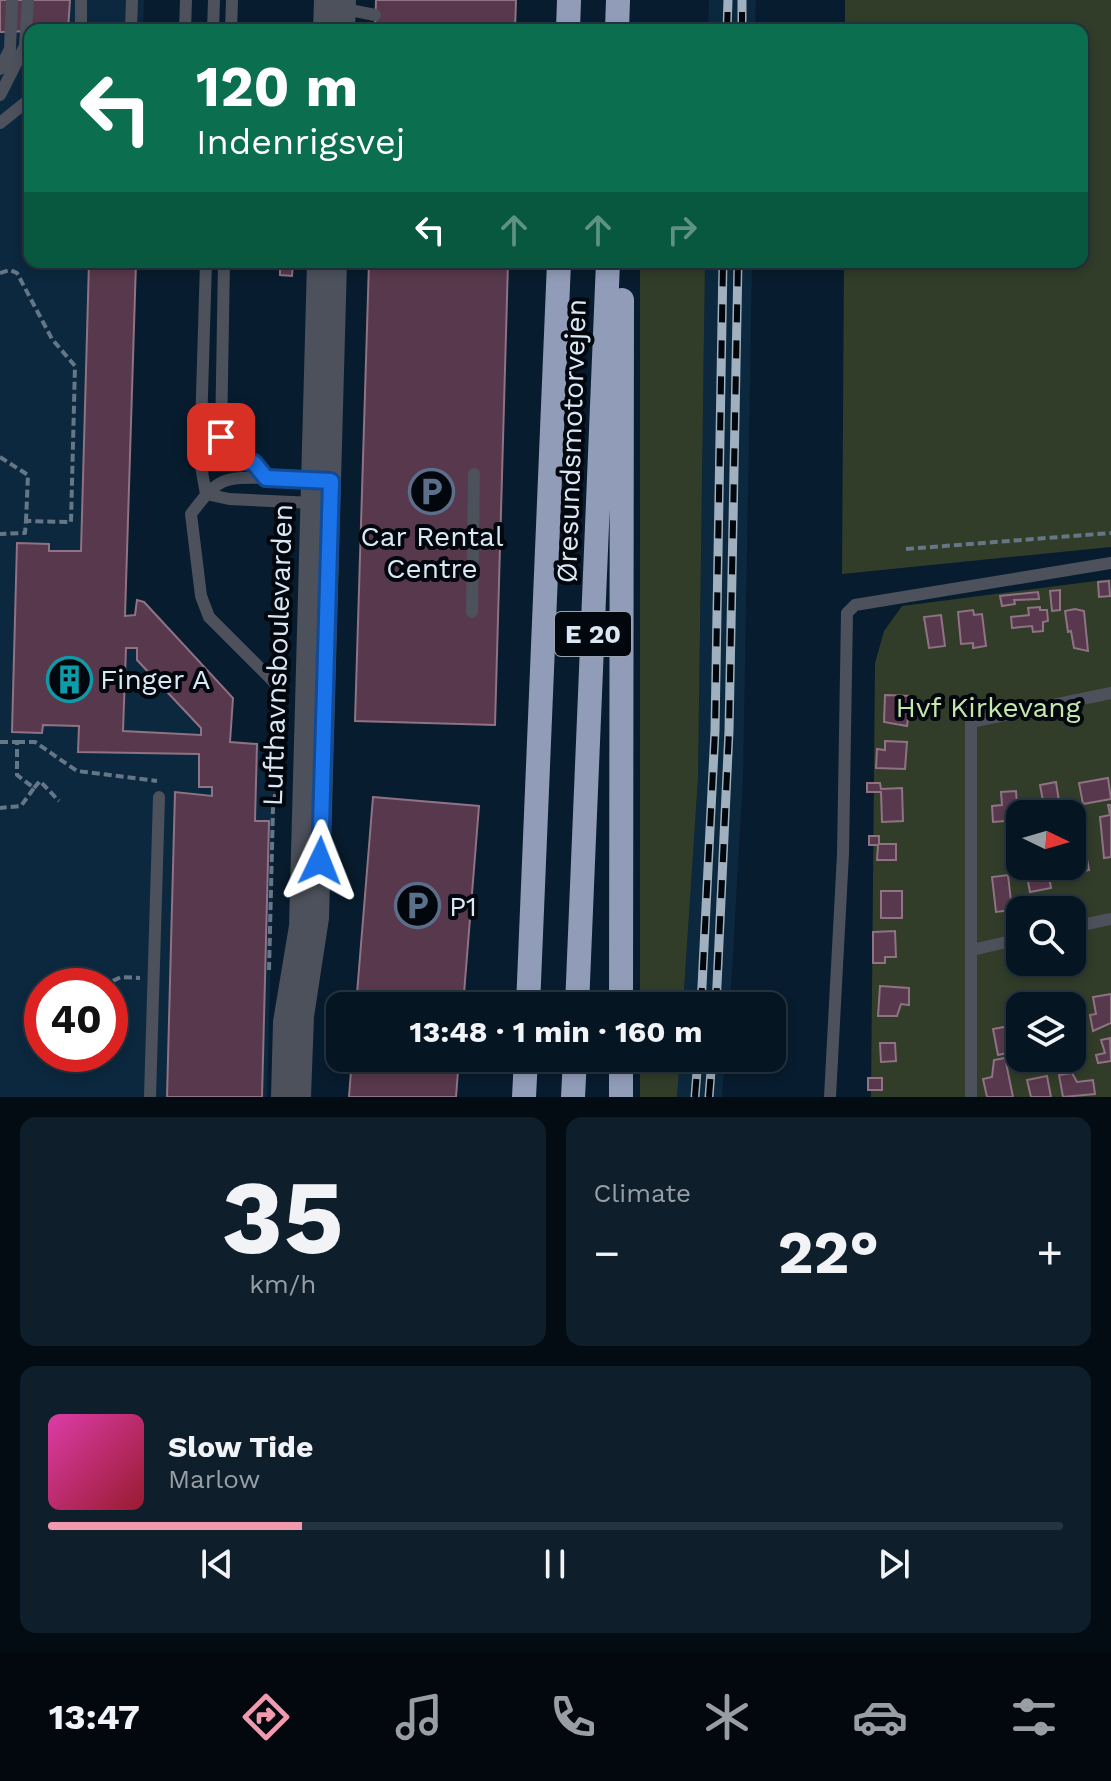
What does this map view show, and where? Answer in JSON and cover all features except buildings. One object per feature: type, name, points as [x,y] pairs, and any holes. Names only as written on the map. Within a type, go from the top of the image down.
[{"type":"highway","points":[[568,24],[569,0]]},
{"type":"highway","points":[[617,24],[618,0]]},
{"type":"highway","name":"Øresundsmotorvejen","points":[[529,992],[559,268]]},
{"type":"highway","name":"Øresundsmotorvejen","points":[[578,992],[608,268]]},
{"type":"highway","points":[[621,992],[622,268]]},
{"type":"highway","points":[[524,1097],[525,1072]]},
{"type":"highway","points":[[573,1097],[574,1072]]},
{"type":"highway","points":[[621,1072],[621,1097]]},
{"type":"street","name":"Lufthavnsboulevarden","points":[[300,1097],[303,1016],[318,918],[321,492],[318,268]]},
{"type":"street","name":"Lufthavnsboulevarden","points":[[282,1097],[284,1022],[300,926],[321,492],[336,268]]},
{"type":"lane","points":[[0,69],[10,49],[12,0]]},
{"type":"lane","points":[[26,24],[28,0]]},
{"type":"lane","points":[[81,0],[81,24]]},
{"type":"lane","points":[[131,24],[132,0]]},
{"type":"lane","points":[[185,24],[186,0]]},
{"type":"lane","points":[[213,24],[214,0]]},
{"type":"lane","points":[[231,24],[232,0]]},
{"type":"lane","points":[[334,13],[375,15]]},
{"type":"lane","points":[[0,95],[24,48]]},
{"type":"lane","points":[[0,123],[24,104]]},
{"type":"lane","points":[[206,268],[200,461],[206,494]]},
{"type":"lane","points":[[224,268],[221,437],[231,457],[254,463],[266,478]]},
{"type":"lane","points":[[472,612],[474,474]]},
{"type":"lane","points":[[275,683],[209,617],[201,596],[191,514],[206,494],[228,477],[266,478],[321,492]]},
{"type":"lane","points":[[206,494],[229,499],[321,492]]},
{"type":"lane","points":[[830,1097],[843,854],[847,613],[855,605],[1111,563]]},
{"type":"lane","points":[[971,1097],[971,722],[1111,693]]},
{"type":"lane","points":[[150,1097],[159,797]]},
{"type":"lane","points":[[1086,924],[1111,919]]},
{"type":"lane","points":[[972,950],[1006,942]]},
{"type":"path","points":[[0,273],[10,270],[17,273],[52,339],[75,366],[71,522],[26,521]]},
{"type":"path","points":[[0,457],[28,475],[25,533],[0,534]]},
{"type":"path","points":[[906,549],[1111,533]]},
{"type":"path","points":[[0,742],[17,742],[17,775],[34,788]]},
{"type":"path","points":[[0,808],[21,806],[40,781],[59,801]]},
{"type":"path","points":[[128,977],[154,979]]},
{"type":"shaded area","points":[[0,0],[144,0],[143,24],[24,24],[24,268],[136,268],[125,615],[135,615],[137,600],[144,602],[233,698],[230,742],[257,744],[276,758],[267,1097],[0,1097]]},
{"type":"shaded area","points":[[709,0],[756,0],[755,24],[708,24]]},
{"type":"shaded area","points":[[705,268],[752,268],[743,777],[731,992],[684,992],[698,778]]},
{"type":"shaded area","points":[[679,1072],[724,1072],[722,1097],[677,1097]]},
{"type":"green space","points":[[845,0],[1111,0],[1111,547],[842,574],[844,268],[1088,268],[1088,24],[845,24]]},
{"type":"green space","points":[[640,268],[705,268],[698,778],[684,992],[640,992]]},
{"type":"green space","name":"Hvf Kirkevang","points":[[1111,579],[1111,1097],[871,1097],[875,663],[884,631],[902,606]]},
{"type":"green space","points":[[640,1072],[679,1072],[677,1097],[640,1097]]},
{"type":"railway","points":[[727,24],[728,0]]},
{"type":"railway","points":[[742,0],[742,24]]},
{"type":"railway","points":[[702,992],[715,731],[723,268]]},
{"type":"railway","points":[[717,992],[729,731],[738,268]]},
{"type":"railway","points":[[695,1097],[697,1072]]},
{"type":"railway","points":[[709,1097],[711,1072]]},
{"type":"place","name":"Car Rental Centre","points":[[432,492]]},
{"type":"place","name":"Finger A","points":[[69,679]]},
{"type":"place","name":"P1","points":[[418,906]]},
{"type":"route","points":[[221,437],[231,457],[254,463],[266,478],[331,481],[320,861]]}]
